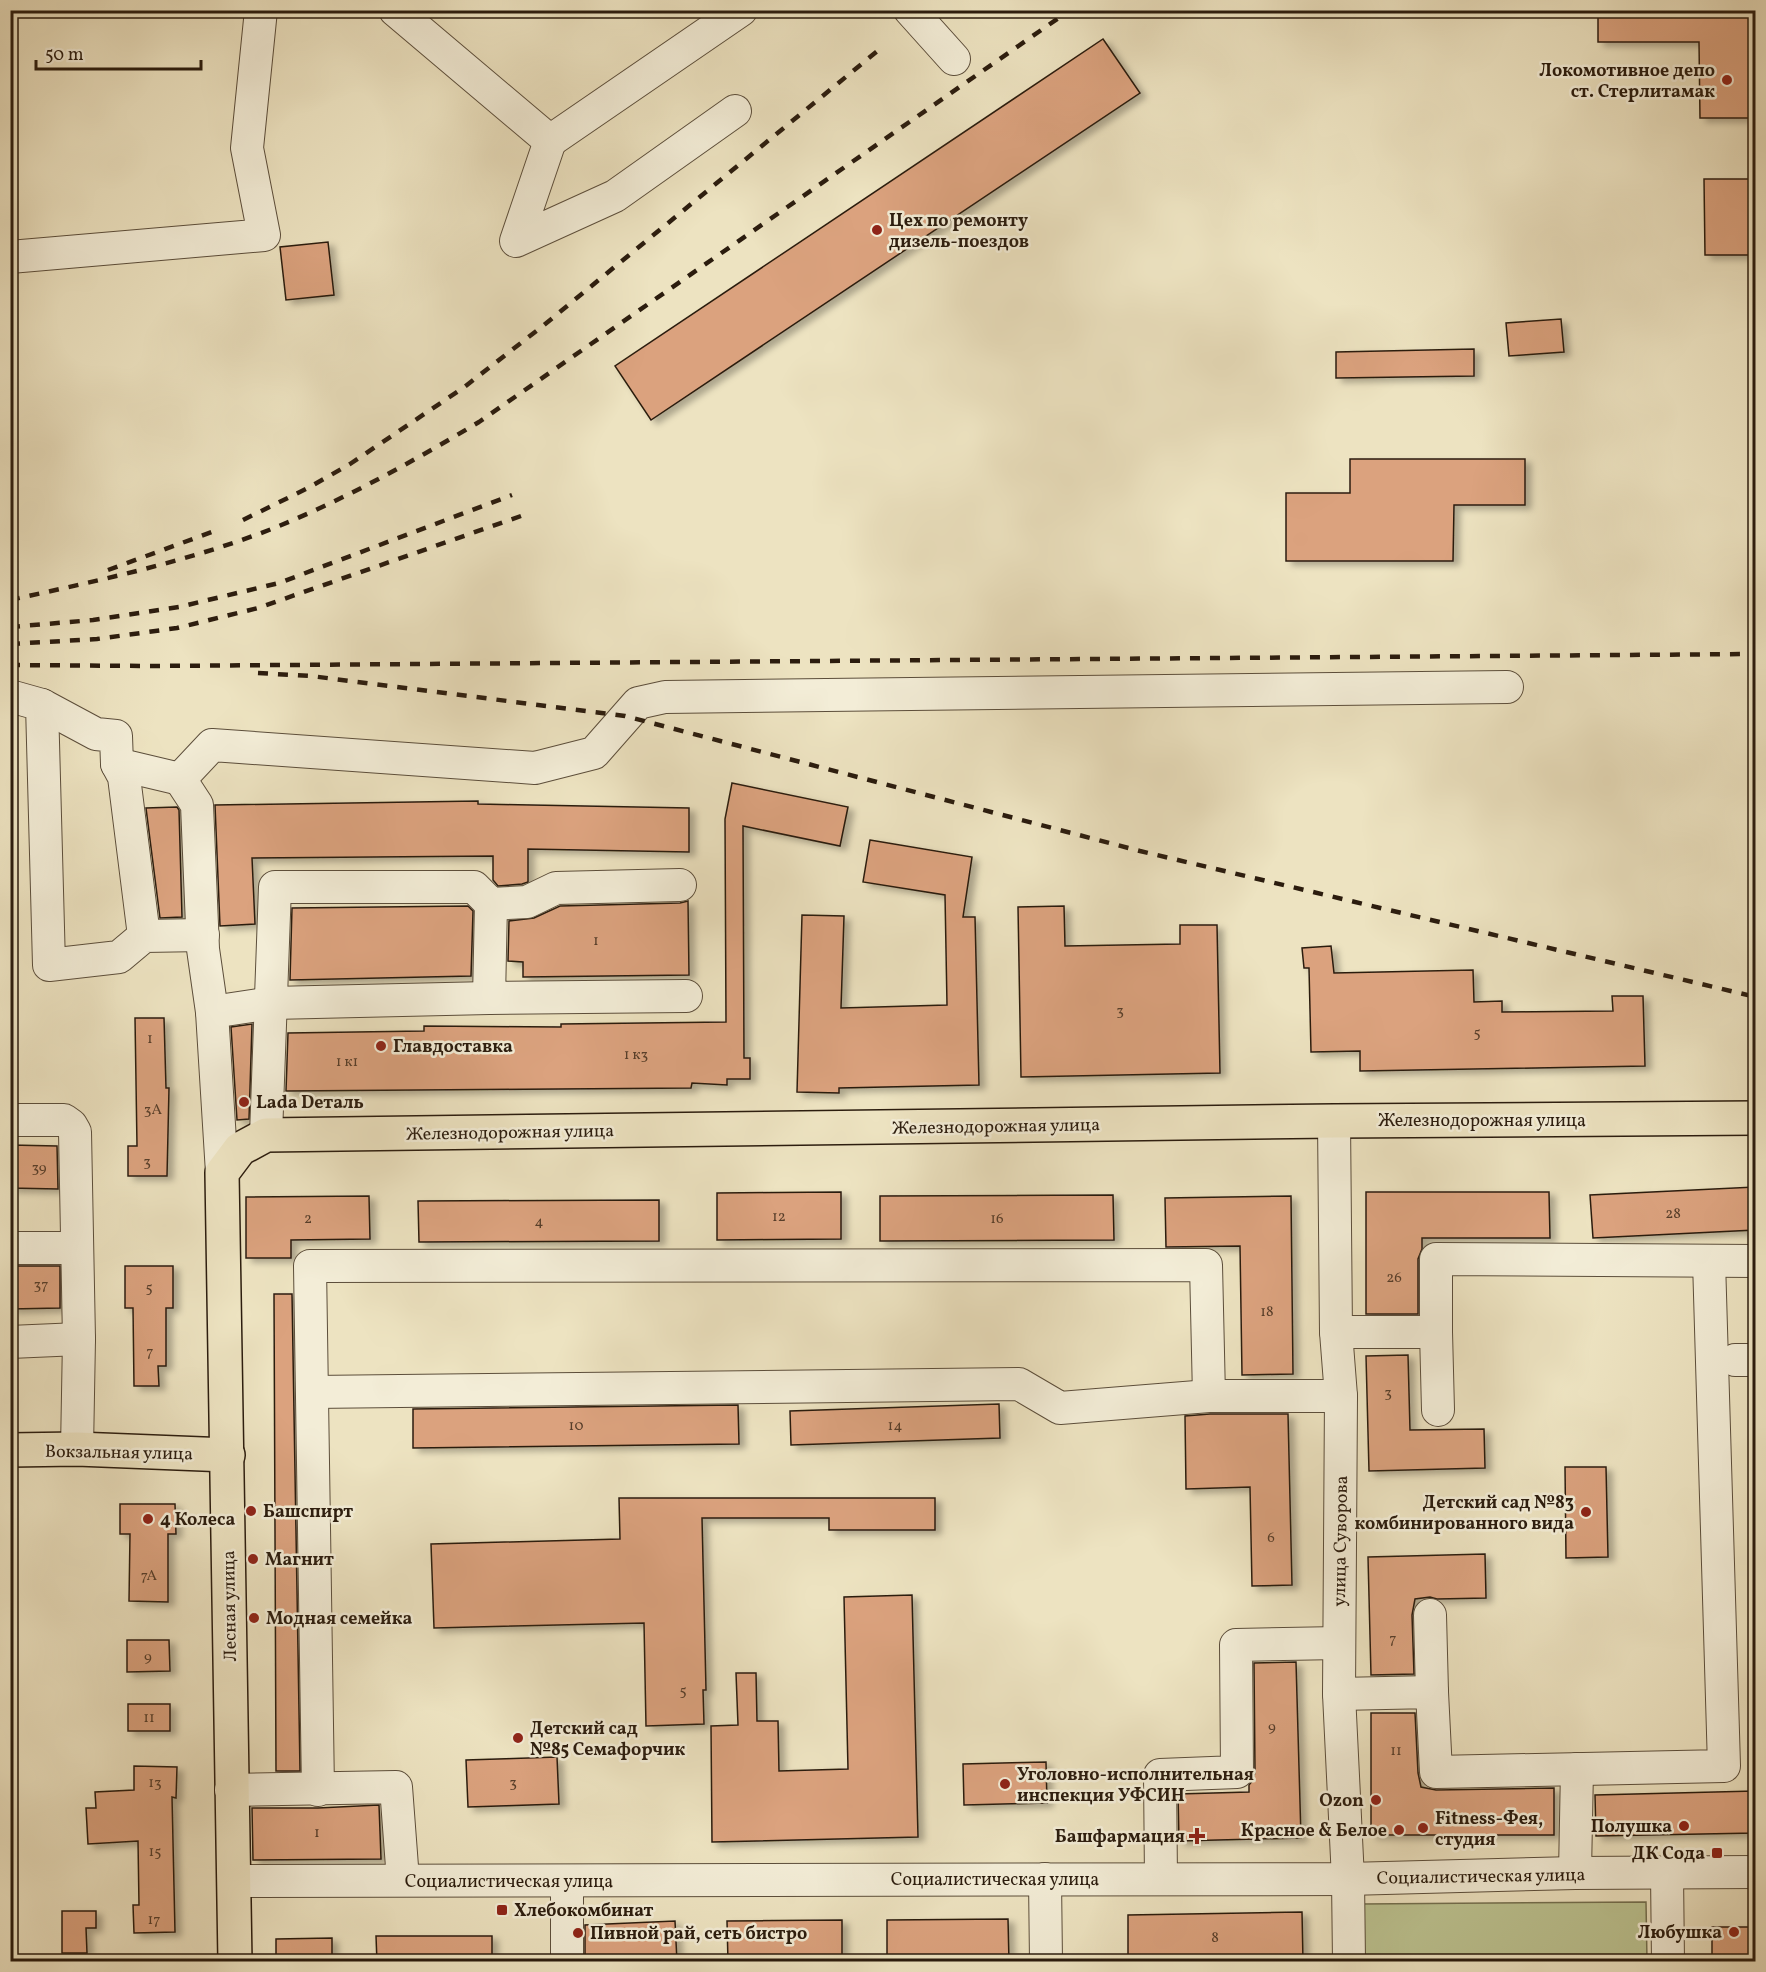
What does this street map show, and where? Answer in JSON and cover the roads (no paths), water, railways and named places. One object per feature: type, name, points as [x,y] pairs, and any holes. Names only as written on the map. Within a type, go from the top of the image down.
[{"type":"main road","name":"Железнодорожная улица","points":[[243,1153],[1334,1121],[1755,1118]]},
{"type":"main road","name":"Лесная улица","points":[[236,1962],[231,1790],[228,1455],[243,1153]]},
{"type":"main road","name":"Вокзальная улица","points":[[10,1450],[77,1449],[228,1455]]},
{"type":"street","points":[[10,257],[264,235],[248,148],[261,10]]},
{"type":"street","points":[[395,10],[550,141]]},
{"type":"street","points":[[735,111],[615,196],[516,241],[550,141],[741,10]]},
{"type":"street","points":[[910,10],[954,59]]},
{"type":"street","points":[[180,779],[212,745],[535,768],[594,753],[638,703],[665,697],[1507,687]]},
{"type":"street","points":[[10,696],[42,705],[96,734],[116,736],[117,764],[124,777],[144,936]]},
{"type":"street","points":[[42,705],[49,965],[119,957],[144,936],[203,935]]},
{"type":"street","points":[[117,764],[180,779],[197,805],[203,949],[212,1012],[243,1153]]},
{"type":"street","points":[[491,904],[527,902],[556,888],[680,885]]},
{"type":"street","points":[[243,1153],[272,1003],[275,887],[474,887],[491,904],[489,998]]},
{"type":"street","points":[[212,1012],[272,1003],[686,996]]},
{"type":"street","points":[[10,1120],[64,1120],[75,1132],[79,1339],[77,1449]]},
{"type":"street","name":"улица Суворова","points":[[1334,1121],[1335,1332],[1341,1396],[1339,1694],[1348,1879],[1349,1962]]},
{"type":"street","points":[[10,1248],[77,1248]]},
{"type":"street","points":[[1438,1410],[1436,1259],[1755,1261]]},
{"type":"street","points":[[1430,1615],[1436,1772],[1724,1766],[1710,1261]]},
{"type":"street","points":[[318,1790],[310,1266],[1206,1265],[1209,1396]]},
{"type":"street","points":[[1335,1332],[1436,1332]]},
{"type":"street","points":[[10,1342],[79,1339]]},
{"type":"street","points":[[312,1392],[1018,1384],[1060,1408],[1209,1396],[1341,1396]]},
{"type":"street","points":[[1161,1879],[1160,1775],[1237,1772],[1236,1645],[1339,1642]]},
{"type":"street","points":[[1339,1694],[1432,1692]]},
{"type":"street","points":[[1575,1873],[1577,1769]]},
{"type":"street","points":[[231,1790],[396,1787],[403,1880]]},
{"type":"street","name":"Социалистическая улица","points":[[235,1881],[1348,1879],[1575,1873],[1755,1872]]},
{"type":"street","points":[[1667,1873],[1668,1962]]},
{"type":"street","points":[[1045,1879],[1046,1962]]},
{"type":"street","points":[[567,1882],[567,1962]]},
{"type":"railway","points":[[10,600],[76,586],[206,552],[269,530],[323,507],[402,466],[479,422],[1070,10]]},
{"type":"railway","points":[[243,520],[350,464],[463,388],[544,325],[881,48]]},
{"type":"railway","points":[[10,627],[93,620],[179,607],[279,583],[512,495]]},
{"type":"railway","points":[[10,644],[97,639],[177,628],[258,608],[521,516]]},
{"type":"railway","points":[[108,570],[220,529]]},
{"type":"railway","points":[[10,665],[150,666],[1756,654]]},
{"type":"railway","points":[[258,673],[311,676],[625,716],[1140,851],[1756,997]]},
{"type":"place","name":"Локомотивное депо ст. Стерлитамак","points":[[1727,80]]},
{"type":"place","name":"Цех по ремонту дизель-поездов","points":[[877,230]]},
{"type":"place","name":"Главдоставка","points":[[381,1046]]},
{"type":"place","name":"Lada Dеталь","points":[[244,1102]]},
{"type":"place","name":"Башспирт","points":[[251,1511]]},
{"type":"place","name":"Детский сад №83 комбинированного вида","points":[[1586,1512]]},
{"type":"place","name":"4 Колеса","points":[[148,1519]]},
{"type":"place","name":"Магнит","points":[[253,1559]]},
{"type":"place","name":"Модная семейка","points":[[254,1618]]},
{"type":"place","name":"Детский сад №85 Семафорчик","points":[[518,1738]]},
{"type":"place","name":"Уголовно-исполнительная инспекция УФСИН","points":[[1005,1784]]},
{"type":"place","name":"Ozon","points":[[1376,1800]]},
{"type":"place","name":"Полушка","points":[[1684,1826]]},
{"type":"place","name":"Fitness-Фея, студия","points":[[1423,1828]]},
{"type":"place","name":"Красное & Белое","points":[[1399,1830]]},
{"type":"place","name":"Башфармация","points":[[1197,1836]]},
{"type":"place","name":"ДК Сода","points":[[1717,1853]]},
{"type":"place","name":"Хлебокомбинат","points":[[502,1910]]},
{"type":"place","name":"Любушка","points":[[1734,1932]]},
{"type":"place","name":"Пивной рай, сеть бистро","points":[[578,1933]]}]
